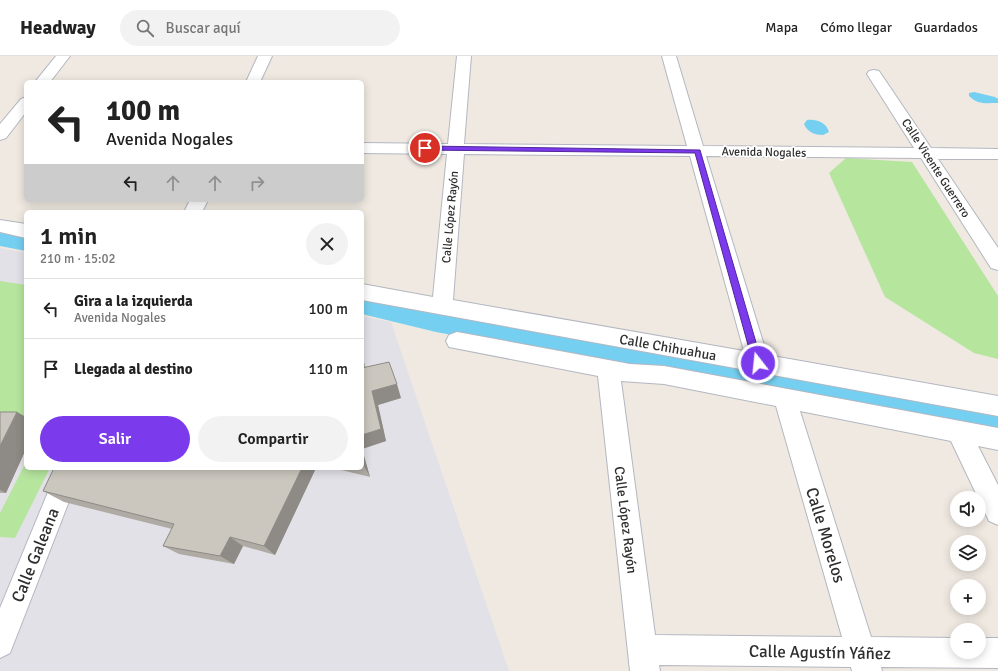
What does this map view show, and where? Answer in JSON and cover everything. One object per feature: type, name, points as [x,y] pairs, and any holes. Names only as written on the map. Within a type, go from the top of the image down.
[{"type":"street","points":[[44,80],[63,56]]},
{"type":"street","points":[[254,80],[265,56]]},
{"type":"street","name":"Calle López Rayón","points":[[442,306],[464,56]]},
{"type":"street","points":[[669,56],[758,363]]},
{"type":"street","name":"Calle Vicente Guerrero","points":[[874,74],[998,262]]},
{"type":"street","points":[[0,135],[24,105]]},
{"type":"street","name":"Avenida Nogales","points":[[364,148],[998,154]]},
{"type":"street","points":[[0,226],[24,231]]},
{"type":"street","name":"Calle Chihuahua","points":[[364,292],[998,406]]},
{"type":"street","points":[[457,341],[630,373],[664,375],[998,439]]},
{"type":"street","name":"Calle López Rayón","points":[[608,368],[644,661]]},
{"type":"street","name":"Calle Morelos","points":[[784,398],[865,662]]},
{"type":"street","points":[[958,431],[998,512]]},
{"type":"street","name":"Calle Galeana","points":[[0,643],[69,470]]},
{"type":"street","name":"Calle Agustín Yáñez","points":[[644,661],[865,662],[998,653]]},
{"type":"shaded area","points":[[0,248],[24,253],[24,470],[364,470],[364,316],[391,322],[509,671],[0,671]]},
{"type":"green space","points":[[846,158],[912,162],[998,296],[998,359],[974,353],[885,297],[829,173]]},
{"type":"green space","points":[[0,281],[24,285],[24,417],[0,416]]},
{"type":"green space","points":[[24,466],[24,470],[49,470],[15,538],[0,537],[0,513]]},
{"type":"water","points":[[974,92],[995,97],[998,99],[998,103],[982,103],[976,101],[969,96],[969,93]]},
{"type":"water","points":[[807,120],[820,122],[826,126],[829,132],[823,135],[812,132],[807,129],[804,124]]},
{"type":"water","points":[[0,232],[24,237],[24,251],[0,246]]},
{"type":"water","points":[[364,298],[998,412],[998,435],[436,332],[364,314]]},
{"type":"building","points":[[389,362],[397,384],[372,391],[381,429],[364,434],[364,368]]},
{"type":"building","points":[[0,412],[17,412],[0,446]]},
{"type":"building","points":[[53,470],[301,470],[264,546],[230,537],[220,556],[163,546],[174,524],[43,491]]},
{"type":"route","points":[[425,148],[697,151],[758,363]]}]
